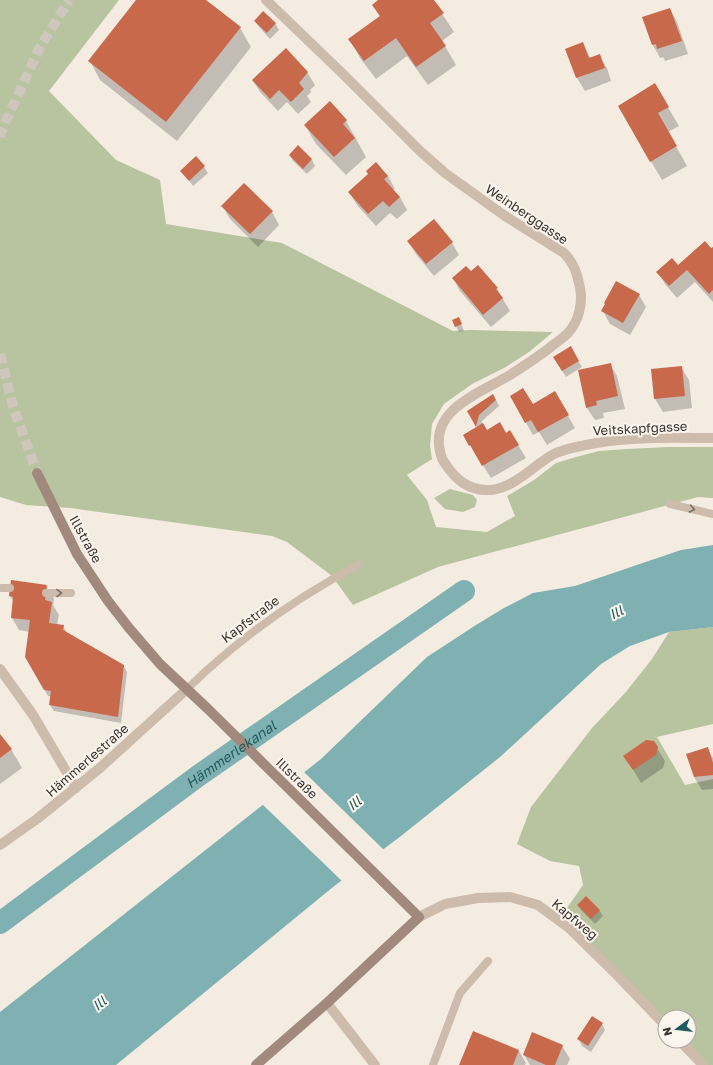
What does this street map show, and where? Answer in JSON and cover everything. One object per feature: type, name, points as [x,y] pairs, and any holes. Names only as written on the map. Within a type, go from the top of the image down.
[{"type":"main road","name":"Illstraße","points":[[37,473],[77,554],[108,601],[129,628],[160,664],[389,886],[419,917]]},
{"type":"main road","points":[[256,1065],[327,1003],[419,917]]},
{"type":"street","name":"Weinberggasse","points":[[266,0],[420,151],[445,173],[499,212],[564,253],[571,260],[577,273],[581,294],[580,304],[577,320],[568,332],[535,359],[508,376],[477,392],[451,411],[441,427],[438,439],[440,453],[447,466]]},
{"type":"street","name":"Veitskapfgasse","points":[[447,466],[454,476],[468,487],[490,490],[504,487],[551,455],[579,446],[597,442],[627,439],[713,438]]},
{"type":"street","points":[[0,669],[33,716],[76,788]]},
{"type":"street","name":"Hämmerlestraße","points":[[0,845],[102,767],[187,689]]},
{"type":"street","name":"Kapfweg","points":[[419,917],[446,904],[478,898],[510,897],[538,905],[569,928],[617,974],[657,1016]]},
{"type":"street","points":[[327,1003],[375,1065]]},
{"type":"street","points":[[687,1049],[699,1063]]},
{"type":"lane","points":[[670,504],[713,514]]},
{"type":"lane","name":"Kapfstraße","points":[[187,689],[223,656],[286,608],[334,577],[358,565]]},
{"type":"lane","points":[[46,593],[71,593]]},
{"type":"lane","points":[[433,1065],[460,994],[488,961]]},
{"type":"green space","points":[[0,0],[119,0],[49,91],[116,160],[160,180],[166,224],[282,243],[453,331],[553,332],[529,352],[504,368],[472,384],[444,404],[432,424],[430,446],[432,459],[407,475],[427,500],[436,527],[487,532],[515,516],[507,496],[534,480],[556,463],[599,451],[668,447],[713,447],[713,498],[698,497],[438,567],[353,605],[332,576],[287,542],[272,536],[70,508],[26,505],[0,497]]},
{"type":"green space","points":[[450,489],[473,495],[477,500],[475,507],[463,512],[445,509],[434,498]]},
{"type":"green space","points":[[713,627],[713,724],[657,737],[685,785],[713,779],[713,1065],[703,1065],[688,1049],[697,1049],[697,1009],[657,1009],[657,1017],[569,928],[567,908],[583,885],[579,866],[550,861],[517,844],[531,807],[592,728],[625,693],[652,659],[669,632]]},
{"type":"water","name":"Ill","points":[[713,545],[713,627],[669,632],[630,646],[601,664],[500,757],[401,836],[333,887],[116,1065],[0,1065],[0,1012],[321,759],[427,657],[504,608],[533,593],[575,586],[681,550]]},
{"type":"pier","points":[[303,771],[385,851],[343,882],[262,804]]},
{"type":"building","points":[[136,0],[206,0],[241,27],[166,122],[88,61]]},
{"type":"building","points":[[378,0],[434,0],[444,13],[430,23],[446,46],[416,67],[396,38],[364,61],[348,39],[380,16],[372,5]]},
{"type":"building","points":[[670,8],[682,41],[657,49],[656,44],[652,45],[642,17]]},
{"type":"building","points":[[263,11],[276,23],[267,33],[254,21]]},
{"type":"building","points":[[583,42],[589,58],[600,54],[605,68],[576,78],[565,49]]},
{"type":"building","points":[[286,48],[308,72],[299,83],[304,89],[291,102],[279,90],[270,99],[252,80]]},
{"type":"building","points":[[655,83],[669,107],[658,113],[677,146],[650,162],[618,106]]},
{"type":"building","points":[[330,101],[347,120],[343,124],[355,138],[334,157],[304,125]]},
{"type":"building","points":[[298,145],[312,159],[303,169],[289,155]]},
{"type":"building","points":[[196,156],[205,166],[189,181],[180,171]]},
{"type":"building","points":[[376,162],[388,176],[384,179],[400,197],[389,207],[383,201],[368,214],[348,192],[368,174],[366,171]]},
{"type":"building","points":[[244,183],[273,211],[250,234],[221,206]]},
{"type":"building","points":[[434,219],[453,242],[426,264],[407,241]]},
{"type":"building","points":[[705,241],[711,248],[713,247],[713,290],[709,294],[687,270],[669,286],[656,272],[672,258],[678,265]]},
{"type":"building","points":[[478,265],[498,288],[496,289],[503,298],[483,315],[452,278],[466,266],[471,271]]},
{"type":"building","points":[[616,281],[640,294],[623,323],[601,311]]},
{"type":"building","points":[[459,317],[462,324],[455,327],[452,320]]},
{"type":"building","points":[[571,346],[579,361],[562,371],[553,357]]},
{"type":"building","points":[[611,363],[618,396],[596,401],[597,405],[586,408],[578,370]]},
{"type":"building","points":[[682,366],[685,396],[654,399],[651,369]]},
{"type":"building","points":[[523,388],[533,404],[555,391],[569,415],[538,432],[531,420],[525,423],[510,396]]},
{"type":"building","points":[[493,394],[496,400],[479,415],[476,427],[467,411]]},
{"type":"building","points":[[500,422],[506,433],[510,430],[519,445],[482,466],[463,435],[483,423],[487,430]]},
{"type":"building","points":[[11,580],[47,585],[45,600],[52,602],[49,623],[64,625],[63,630],[124,665],[118,717],[49,705],[51,691],[44,690],[25,657],[30,620],[11,618],[13,597],[9,596]]},
{"type":"building","points":[[0,734],[12,749],[0,758]]},
{"type":"building","points":[[646,740],[654,741],[658,747],[656,755],[633,770],[623,756]]},
{"type":"building","points":[[708,747],[713,763],[713,775],[694,777],[686,754]]},
{"type":"building","points":[[586,896],[600,910],[591,919],[577,905]]},
{"type":"building","points":[[592,1016],[603,1023],[588,1046],[577,1039]]},
{"type":"building","points":[[473,1031],[519,1050],[513,1065],[459,1065]]},
{"type":"building","points":[[532,1032],[563,1045],[555,1065],[546,1065],[523,1055]]},
{"type":"waterway","name":"Hämmerlekanal","points":[[0,923],[198,776],[464,591]]},
{"type":"tunnel","points":[[0,137],[40,47],[69,0]]},
{"type":"tunnel","points":[[0,354],[13,406],[37,473]]}]
